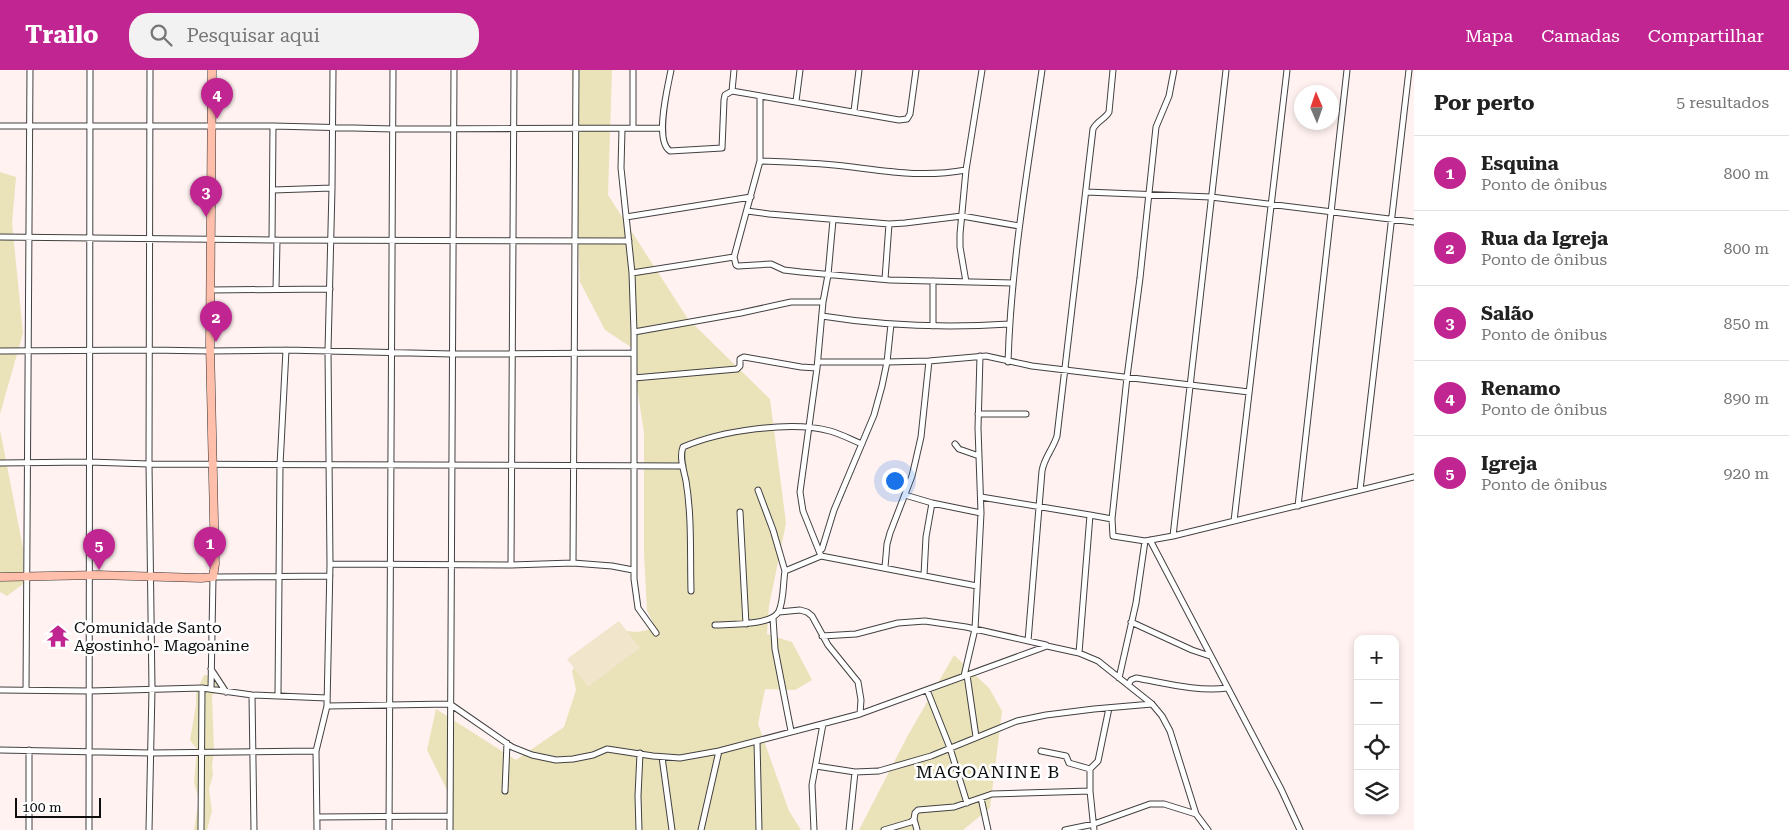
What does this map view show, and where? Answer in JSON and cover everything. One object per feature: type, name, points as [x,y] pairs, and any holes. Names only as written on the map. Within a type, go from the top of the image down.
[{"type":"street","points":[[26,690],[30,70]]},
{"type":"street","points":[[89,830],[90,70]]},
{"type":"street","points":[[149,830],[152,688],[149,464],[150,70]]},
{"type":"street","points":[[211,689],[213,577],[215,564],[210,351],[212,70]]},
{"type":"street","points":[[318,830],[316,751],[327,706],[330,576],[328,351],[333,70]]},
{"type":"street","points":[[389,830],[393,70]]},
{"type":"street","points":[[450,830],[454,70]]},
{"type":"street","points":[[511,565],[514,70]]},
{"type":"street","points":[[573,563],[576,70]]},
{"type":"street","points":[[633,70],[634,128]]},
{"type":"street","points":[[671,70],[662,128],[666,147],[670,151],[722,148],[724,100],[725,95],[732,91],[898,120],[907,119],[910,114],[916,70]]},
{"type":"street","points":[[732,91],[734,70]]},
{"type":"street","points":[[796,101],[800,70]]},
{"type":"street","points":[[854,111],[859,70]]},
{"type":"street","points":[[966,282],[960,247],[962,216],[966,170],[982,70]]},
{"type":"street","points":[[1008,362],[1013,283],[1042,70]]},
{"type":"street","points":[[1028,641],[1042,465],[1054,447],[1057,436],[1093,129],[1096,123],[1106,116],[1108,112],[1113,70]]},
{"type":"street","points":[[1174,70],[1170,96],[1156,127],[1112,519],[1113,536],[1148,540],[1173,536],[1414,476]]},
{"type":"street","points":[[1173,536],[1226,70]]},
{"type":"street","points":[[1234,521],[1287,70]]},
{"type":"street","points":[[1298,506],[1348,70]]},
{"type":"street","points":[[1360,490],[1409,70]]},
{"type":"street","points":[[760,96],[760,161],[734,257],[736,265],[771,264],[784,270],[885,279],[1013,283]]},
{"type":"street","points":[[0,126],[273,126],[393,129],[662,128]]},
{"type":"street","points":[[273,126],[276,289]]},
{"type":"street","points":[[622,129],[621,168],[632,273],[634,332],[633,570],[638,608],[656,633]]},
{"type":"street","points":[[760,161],[827,164],[907,174],[949,173],[966,170]]},
{"type":"street","points":[[273,190],[332,188]]},
{"type":"street","points":[[1086,192],[1211,197],[1414,222]]},
{"type":"street","points":[[626,217],[751,197]]},
{"type":"street","points":[[747,211],[889,224],[962,216],[1020,226]]},
{"type":"street","points":[[820,553],[810,532],[800,498],[818,365],[823,302],[828,274],[833,220]]},
{"type":"street","points":[[885,279],[889,224]]},
{"type":"street","points":[[0,237],[210,240],[629,241]]},
{"type":"street","points":[[632,273],[734,257]]},
{"type":"street","points":[[933,281],[933,326]]},
{"type":"street","points":[[210,290],[330,289]]},
{"type":"street","points":[[634,332],[742,313],[791,302],[823,302]]},
{"type":"street","points":[[822,316],[891,324],[933,326],[1009,324]]},
{"type":"street","points":[[785,571],[820,553],[822,549],[834,510],[878,403],[887,362],[891,324]]},
{"type":"street","points":[[0,351],[286,350],[452,354],[513,352],[634,354]]},
{"type":"street","points":[[278,695],[280,465],[286,350]]},
{"type":"street","points":[[634,378],[737,368],[740,366],[740,360],[744,357],[793,366],[929,361],[980,356],[1066,370],[1249,392]]},
{"type":"street","points":[[976,737],[965,676],[975,629],[981,513],[978,414],[980,356]]},
{"type":"street","points":[[885,568],[887,544],[905,495],[921,437],[929,361]]},
{"type":"street","points":[[978,414],[1026,414]]},
{"type":"street","points":[[691,591],[688,504],[683,466],[683,447],[732,433],[777,427],[830,431],[862,444]]},
{"type":"street","points":[[955,444],[959,449],[979,456]]},
{"type":"street","points":[[0,463],[683,466]]},
{"type":"street","points":[[714,625],[746,624],[773,618],[779,612],[785,571],[773,530],[758,490]]},
{"type":"street","points":[[905,495],[932,503],[981,513]]},
{"type":"street","points":[[981,497],[1112,519]]},
{"type":"street","points":[[924,575],[926,537],[932,503]]},
{"type":"street","points":[[740,512],[746,624]]},
{"type":"street","points":[[1079,653],[1090,515]]},
{"type":"street","points":[[1119,678],[1148,540]]},
{"type":"street","points":[[1148,540],[1281,789],[1298,829]]},
{"type":"street","points":[[820,553],[977,586]]},
{"type":"street","points":[[330,564],[511,565],[573,563],[612,566],[633,570]]},
{"type":"street","points":[[0,577],[150,576],[201,578],[330,576]]},
{"type":"street","points":[[779,612],[800,610],[807,612],[816,621],[822,636],[858,682],[862,700],[860,714]]},
{"type":"street","points":[[773,618],[775,649],[791,731]]},
{"type":"street","points":[[822,636],[856,634],[898,623],[940,622],[1079,653],[1098,661],[1152,704],[1162,716],[1170,731],[1196,814],[1208,830]]},
{"type":"street","points":[[1131,622],[1192,650],[1210,656]]},
{"type":"street","points":[[327,706],[450,704],[507,743],[532,755],[556,760],[573,760],[606,749],[680,758],[720,751],[860,714],[1047,646]]},
{"type":"street","points":[[211,668],[226,692]]},
{"type":"street","points":[[1128,685],[1131,680],[1136,678],[1195,687],[1227,688]]},
{"type":"street","points":[[0,690],[90,691],[202,688],[252,695],[327,698]]},
{"type":"street","points":[[201,830],[202,688]]},
{"type":"street","points":[[927,690],[950,748],[967,803]]},
{"type":"street","points":[[252,695],[254,830]]},
{"type":"street","points":[[816,766],[855,772],[879,771],[950,748],[1017,721],[1046,715],[1152,704]]},
{"type":"street","points":[[1094,830],[1090,769],[1098,761],[1109,708]]},
{"type":"street","points":[[814,830],[811,794],[823,724]]},
{"type":"street","points":[[757,741],[759,830]]},
{"type":"street","points":[[505,791],[507,743]]},
{"type":"street","points":[[0,750],[89,753],[316,751]]},
{"type":"street","points":[[29,750],[29,830]]},
{"type":"street","points":[[702,830],[720,751]]},
{"type":"street","points":[[1041,751],[1066,756],[1069,763],[1090,769]]},
{"type":"street","points":[[640,753],[638,796],[640,830]]},
{"type":"street","points":[[662,757],[672,830]]},
{"type":"street","points":[[849,830],[855,772]]},
{"type":"street","points":[[917,830],[914,820],[915,813],[918,810],[945,809],[992,794],[1090,791]]},
{"type":"street","points":[[981,798],[988,830]]},
{"type":"street","points":[[1065,830],[1094,824],[1150,804],[1164,804],[1196,814]]},
{"type":"street","points":[[317,817],[450,816]]},
{"type":"street","points":[[884,830],[914,820]]},
{"type":"shaded area","points":[[572,70],[612,70],[608,195],[688,319],[770,399],[786,523],[769,606],[767,634],[792,642],[812,680],[795,690],[765,689],[758,724],[789,811],[801,830],[452,830],[449,794],[427,750],[436,709],[516,760],[564,727],[576,690],[572,671],[592,641],[615,630],[638,632],[656,628],[647,611],[644,554],[644,433],[634,367],[634,349],[605,330],[580,282]]},
{"type":"shaded area","points":[[0,172],[16,177],[12,223],[23,333],[0,414]]},
{"type":"shaded area","points":[[0,430],[23,548],[23,584],[7,596],[0,592]]},
{"type":"shaded area","points":[[619,621],[640,648],[588,687],[567,659]]},
{"type":"shaded area","points":[[954,655],[989,688],[1002,711],[990,808],[963,830],[859,830],[907,737]]},
{"type":"shaded area","points":[[204,675],[221,677],[224,689],[212,695],[214,752],[213,775],[209,789],[212,811],[207,830],[194,830],[199,799],[194,783],[197,749],[190,740],[196,705],[196,693]]},
{"type":"place","name":"Renamo","points":[[217,119]]},
{"type":"place","name":"Salão","points":[[206,217]]},
{"type":"place","name":"Rua da Igreja","points":[[216,342]]},
{"type":"place","name":"Esquina","points":[[210,568]]},
{"type":"place","name":"Igreja","points":[[99,570]]},
{"type":"place","name":"Comunidade Santo Agostinho- Magoanine","points":[[58,636]]},
{"type":"district","name":"MAGOANINE B","points":[[988,771]]}]
